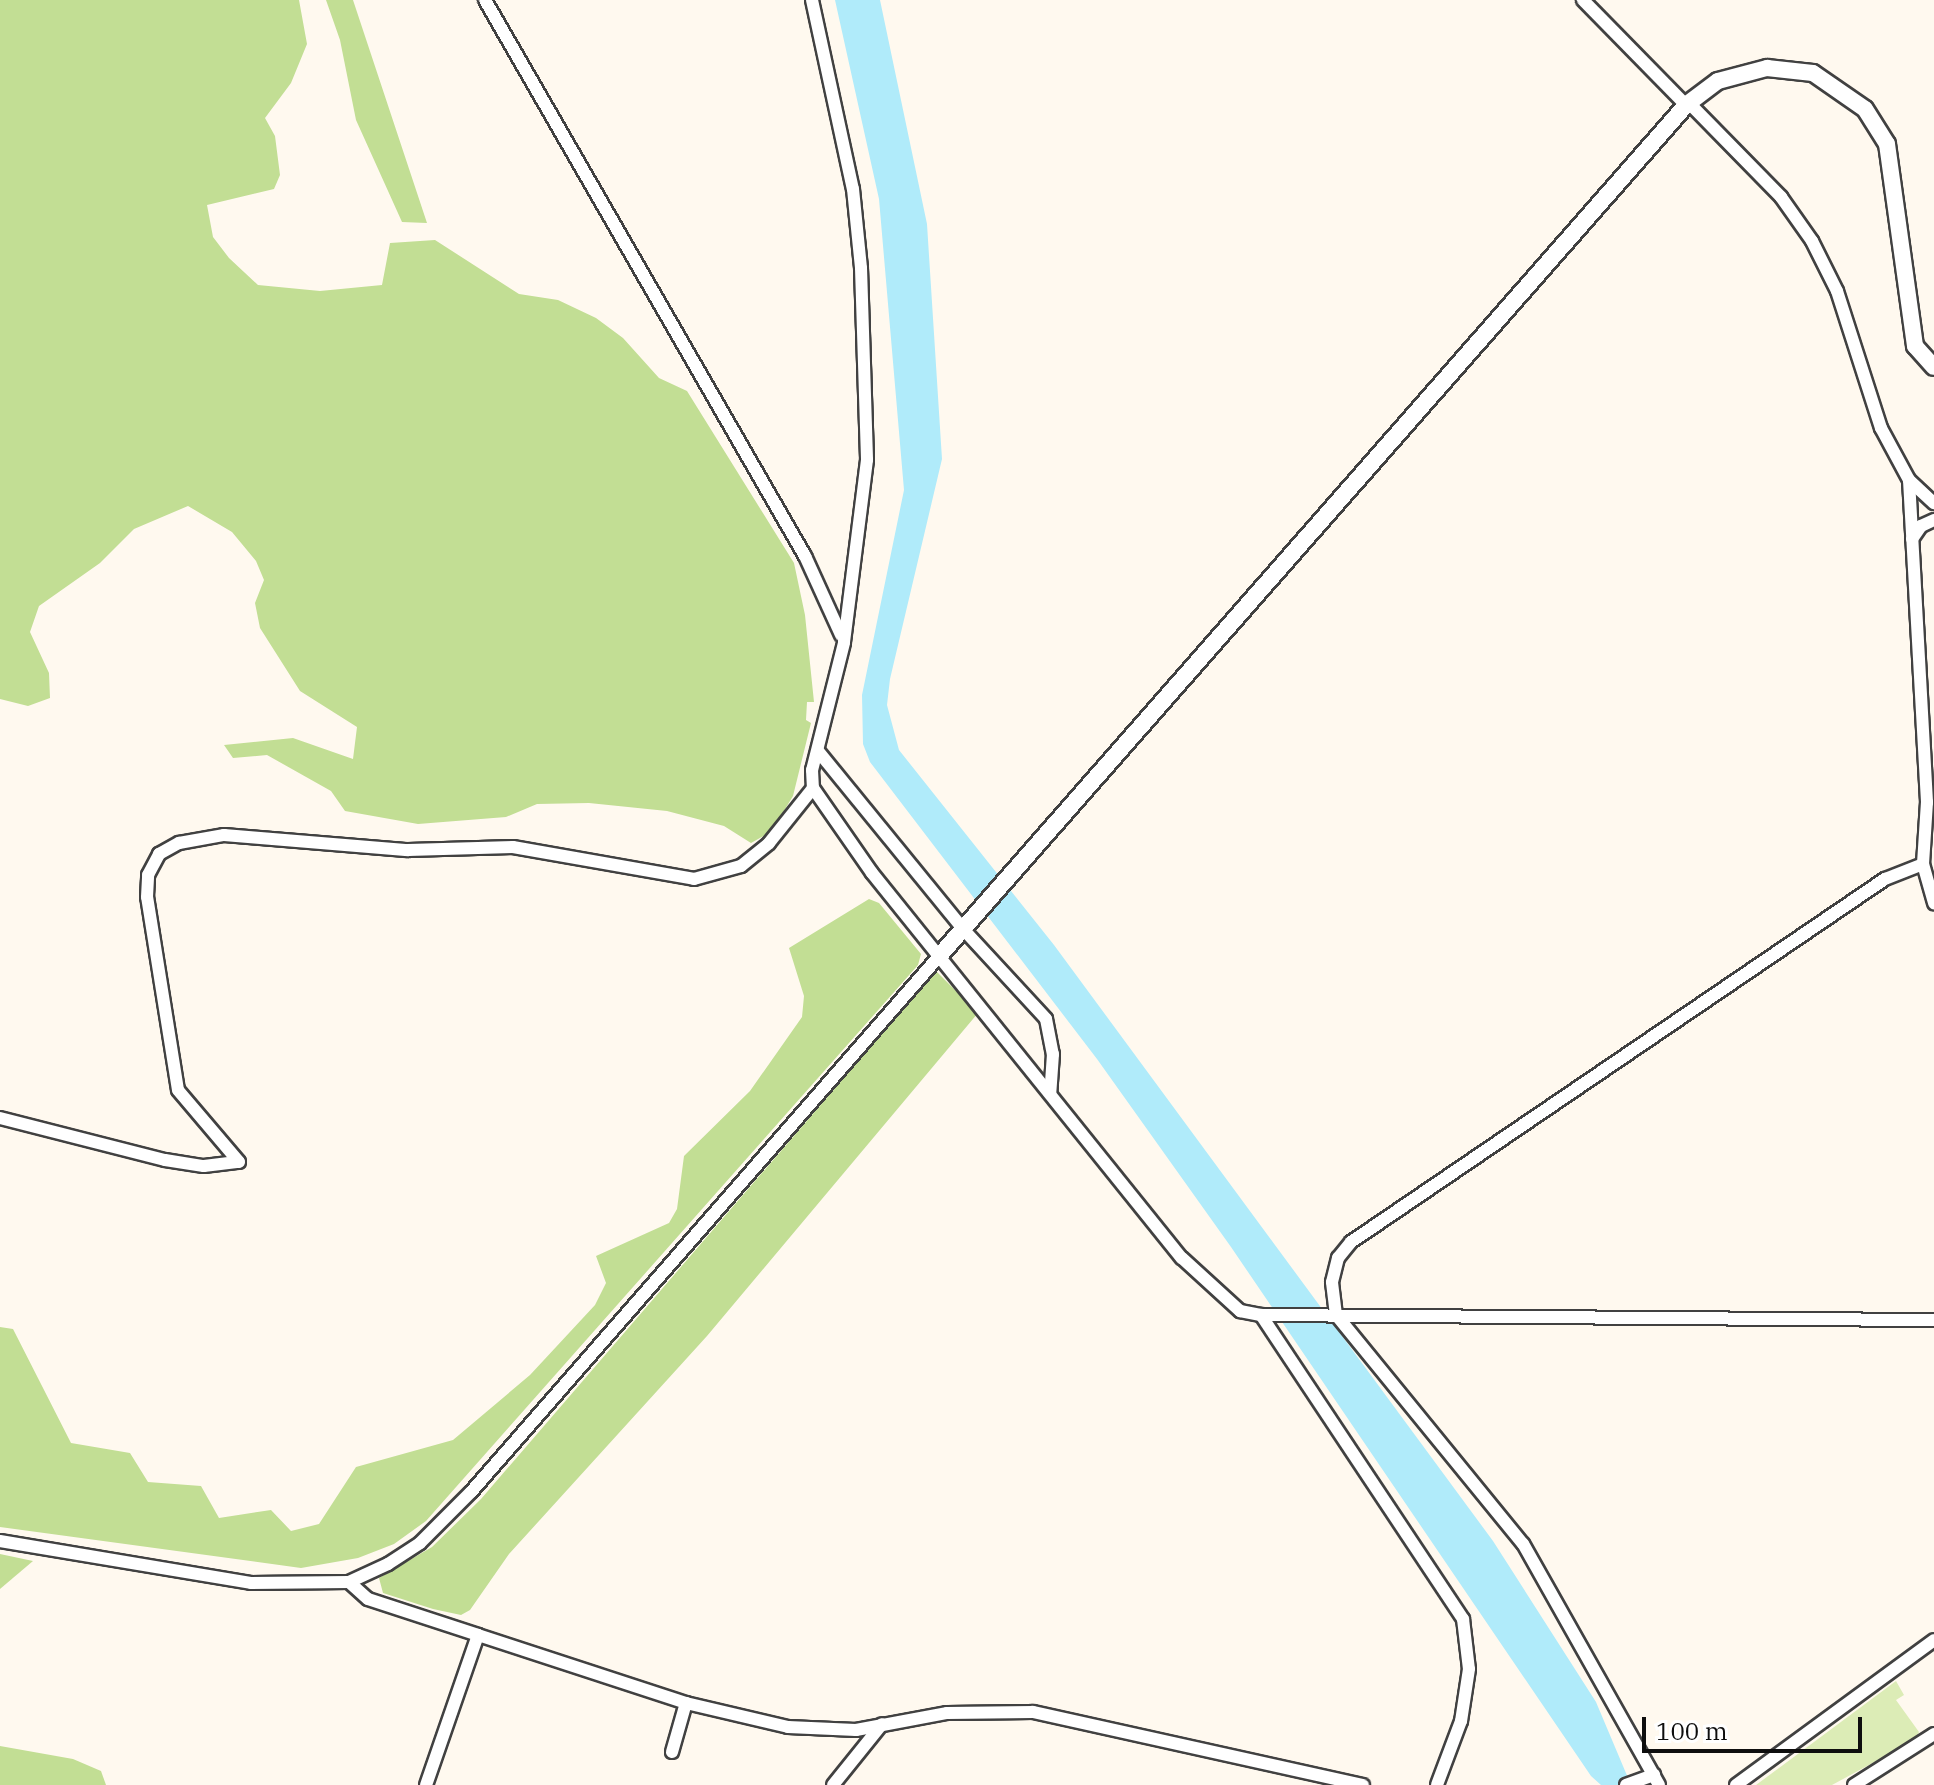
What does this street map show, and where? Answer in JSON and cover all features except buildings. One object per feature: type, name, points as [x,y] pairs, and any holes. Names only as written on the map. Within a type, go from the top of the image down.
[{"type":"street","points":[[485,0],[805,556],[844,643]]},
{"type":"street","points":[[0,1118],[165,1160],[204,1166],[239,1162],[178,1090],[147,897],[148,875],[159,854],[179,843],[224,835],[408,850],[513,847],[694,879],[741,866],[769,843],[813,788],[818,751],[844,643],[867,460],[861,268],[853,189],[812,0]]},
{"type":"street","points":[[1583,0],[1781,197],[1826,264],[1868,394],[1909,480],[1934,503]]},
{"type":"street","points":[[0,1541],[251,1583],[349,1582],[420,1543],[471,1492],[1688,104],[1718,81],[1767,68],[1813,73],[1865,109],[1887,144],[1915,346],[1934,367]]},
{"type":"street","points":[[1909,480],[1930,815],[1923,864],[1934,903]]},
{"type":"street","points":[[1912,539],[1921,526],[1934,520]]},
{"type":"street","points":[[818,751],[964,930],[1046,1019],[1053,1054],[1050,1093]]},
{"type":"street","points":[[813,788],[872,873],[941,954],[1050,1093],[1212,1291],[1240,1311],[1268,1315],[1934,1320]]},
{"type":"street","points":[[1630,1784],[1657,1780],[1523,1544],[1330,1314],[1332,1282],[1338,1258],[1351,1242],[1885,879],[1923,864]]},
{"type":"street","points":[[1268,1315],[1463,1619],[1469,1669],[1461,1721],[1437,1785]]},
{"type":"street","points":[[349,1582],[368,1599],[686,1703],[788,1727],[827,1731],[947,1713],[1033,1712],[1363,1785]]},
{"type":"street","points":[[426,1785],[478,1635]]},
{"type":"street","points":[[1736,1785],[1934,1640]]},
{"type":"street","points":[[672,1752],[686,1703]]},
{"type":"street","points":[[833,1785],[882,1724]]},
{"type":"street","points":[[1854,1785],[1934,1734]]},
{"type":"green space","points":[[0,0],[299,0],[307,44],[291,83],[265,118],[275,136],[280,175],[274,189],[207,205],[213,237],[229,258],[258,285],[320,291],[382,285],[390,243],[435,240],[519,294],[558,300],[596,318],[623,338],[659,378],[687,391],[794,563],[805,615],[814,702],[807,702],[806,720],[811,723],[793,796],[771,832],[751,843],[724,826],[667,811],[589,803],[537,804],[506,817],[418,824],[345,811],[331,791],[267,755],[233,758],[224,745],[293,738],[353,759],[357,727],[300,691],[260,628],[255,603],[264,580],[256,561],[232,532],[188,506],[134,529],[100,563],[39,606],[30,632],[49,673],[50,698],[28,706],[0,699]]},
{"type":"green space","points":[[326,0],[353,0],[427,223],[402,222],[356,120],[340,40]]},
{"type":"green space","points":[[869,899],[879,903],[921,954],[918,965],[426,1521],[394,1544],[358,1558],[301,1568],[0,1527],[0,1327],[13,1329],[71,1443],[130,1453],[148,1482],[201,1486],[219,1518],[271,1510],[291,1531],[319,1524],[356,1467],[453,1440],[530,1375],[595,1305],[606,1283],[596,1256],[669,1223],[677,1209],[684,1156],[750,1091],[802,1017],[804,996],[789,948]]},
{"type":"green space","points":[[936,971],[978,1013],[707,1336],[509,1554],[470,1610],[461,1615],[383,1593],[379,1578],[432,1547],[481,1499]]},
{"type":"green space","points":[[0,1554],[33,1561],[0,1589]]},
{"type":"green space","points":[[1896,1681],[1904,1695],[1896,1700],[1919,1732],[1915,1740],[1832,1785],[1756,1785]]},
{"type":"green space","points":[[0,1746],[73,1759],[101,1771],[106,1785],[0,1785]]},
{"type":"water","points":[[835,0],[880,0],[927,224],[942,459],[890,679],[887,705],[899,750],[1054,945],[1493,1541],[1596,1702],[1631,1785],[1601,1785],[1591,1776],[1231,1247],[1097,1059],[870,762],[863,744],[862,695],[904,490],[879,199]]}]
